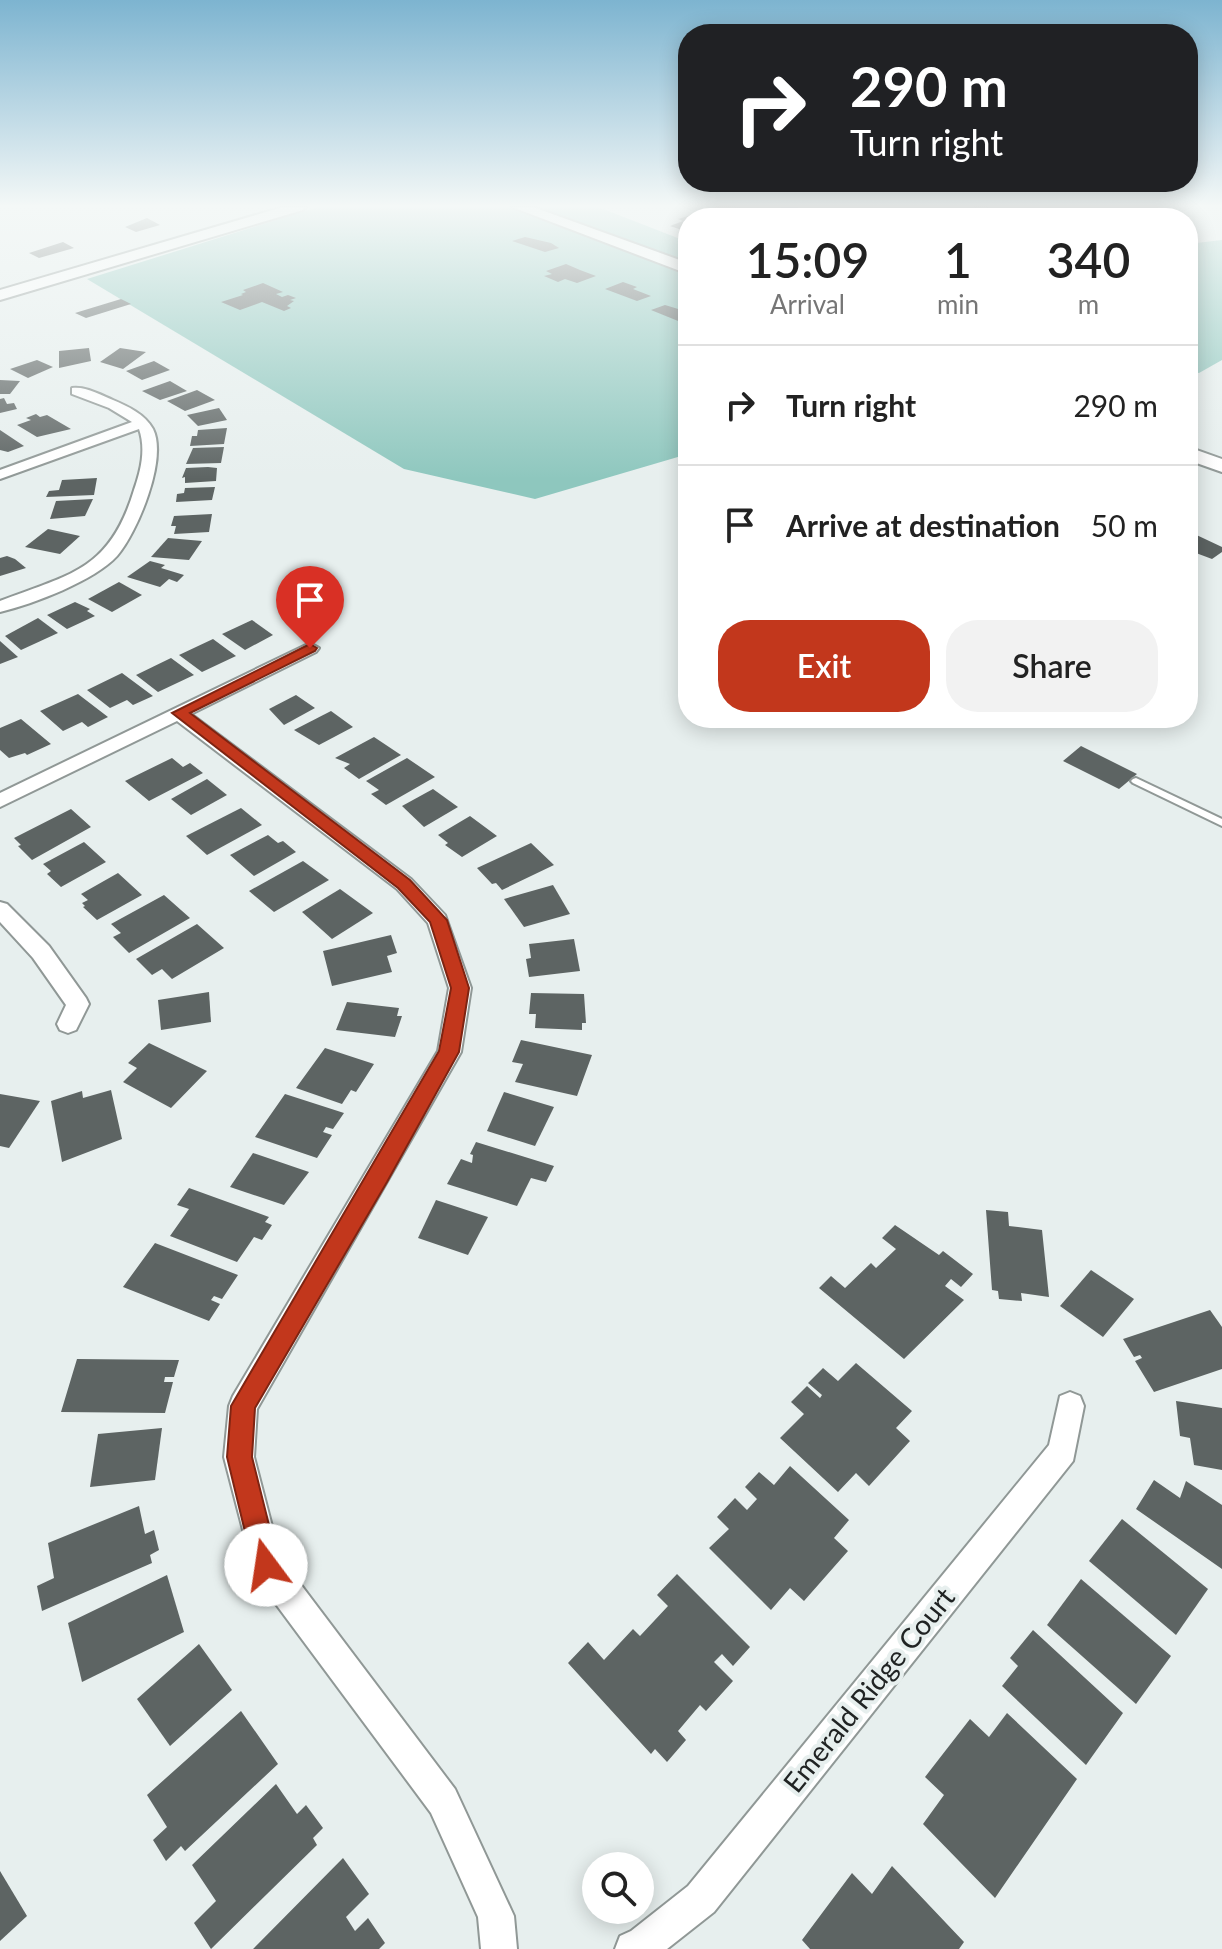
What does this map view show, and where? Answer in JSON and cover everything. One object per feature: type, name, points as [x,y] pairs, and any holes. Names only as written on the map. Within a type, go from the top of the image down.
[{"type":"street","points":[[0,607],[75,575],[109,555],[124,536],[144,479],[152,443],[131,414],[77,391]]},
{"type":"street","points":[[0,475],[141,424]]},
{"type":"street","points":[[1198,457],[1222,466]]},
{"type":"street","points":[[0,801],[310,648]]},
{"type":"street","points":[[179,713],[404,884],[438,920],[460,988],[449,1052],[243,1406],[239,1457],[266,1565],[443,1801],[496,1916],[499,1949]]},
{"type":"street","points":[[0,909],[41,952],[78,1004],[68,1024]]},
{"type":"street","name":"Emerald Ridge Court","points":[[633,1949],[642,1946],[701,1899],[1063,1451],[1070,1406]]},
{"type":"lane","points":[[1136,781],[1222,823]]},
{"type":"green space","points":[[119,298],[678,298],[678,457],[535,499],[404,469]]},
{"type":"green space","points":[[1198,298],[1222,298],[1222,360],[1199,373]]},
{"type":"building","points":[[234,298],[296,298],[290,300],[294,301],[287,306],[291,308],[284,311],[262,302],[240,310],[221,302]]},
{"type":"building","points":[[121,299],[131,304],[86,318],[75,313]]},
{"type":"building","points":[[665,305],[678,309],[678,321],[651,310]]},
{"type":"building","points":[[89,348],[91,361],[59,368],[59,351]]},
{"type":"building","points":[[120,348],[146,352],[123,369],[100,362]]},
{"type":"building","points":[[37,360],[53,367],[28,378],[10,369]]},
{"type":"building","points":[[154,361],[170,370],[142,380],[126,371]]},
{"type":"building","points":[[0,380],[20,381],[10,394],[0,394]]},
{"type":"building","points":[[170,381],[187,391],[160,400],[142,391]]},
{"type":"building","points":[[197,390],[215,400],[185,411],[167,401]]},
{"type":"building","points":[[4,398],[7,404],[14,403],[17,409],[0,413],[0,399]]},
{"type":"building","points":[[219,408],[227,420],[198,426],[187,415]]},
{"type":"building","points":[[36,414],[40,417],[47,415],[71,429],[37,437],[17,425],[31,420],[26,418]]},
{"type":"building","points":[[227,428],[224,444],[190,446],[192,436],[197,436],[198,430]]},
{"type":"building","points":[[0,430],[24,446],[8,452],[0,450]]},
{"type":"building","points":[[224,447],[221,463],[186,464],[193,448]]},
{"type":"building","points":[[186,468],[217,468],[216,481],[185,483],[185,477],[182,478]]},
{"type":"building","points":[[97,478],[94,495],[46,497],[49,491],[59,490],[62,480]]},
{"type":"building","points":[[215,487],[212,500],[176,502],[177,494],[184,493],[185,488]]},
{"type":"building","points":[[93,499],[85,516],[50,519],[56,501]]},
{"type":"building","points":[[212,514],[209,532],[174,534],[176,526],[171,526],[174,516]]},
{"type":"building","points":[[48,529],[80,536],[60,554],[25,547]]},
{"type":"building","points":[[1198,536],[1222,547],[1222,552],[1212,559],[1198,554]]},
{"type":"building","points":[[168,538],[202,541],[189,560],[151,557]]},
{"type":"building","points":[[7,556],[26,568],[0,576],[0,558]]},
{"type":"building","points":[[150,561],[184,575],[177,582],[169,579],[160,587],[127,577]]},
{"type":"building","points":[[119,582],[142,595],[112,612],[88,599]]},
{"type":"building","points":[[75,602],[90,609],[87,611],[95,616],[67,629],[47,615]]},
{"type":"building","points":[[38,618],[58,633],[21,650],[5,636]]},
{"type":"building","points":[[252,620],[273,635],[245,650],[222,634]]},
{"type":"building","points":[[213,639],[236,656],[202,672],[179,655]]},
{"type":"building","points":[[0,641],[18,657],[0,664]]},
{"type":"building","points":[[171,658],[194,675],[158,692],[136,675]]},
{"type":"building","points":[[122,673],[153,696],[133,705],[127,700],[110,708],[87,690]]},
{"type":"building","points":[[78,694],[108,717],[88,727],[82,722],[63,731],[40,711]]},
{"type":"building","points":[[296,695],[315,708],[284,725],[269,709]]},
{"type":"building","points":[[331,711],[353,727],[319,745],[294,730]]},
{"type":"building","points":[[21,719],[51,744],[27,755],[9,758],[0,750],[0,728]]},
{"type":"building","points":[[374,737],[401,755],[359,779],[344,768],[350,764],[335,758]]},
{"type":"building","points":[[1081,746],[1137,774],[1119,789],[1063,761]]},
{"type":"building","points":[[172,758],[183,767],[190,763],[203,773],[149,801],[125,781]]},
{"type":"building","points":[[407,758],[435,777],[386,805],[371,794],[379,790],[366,781]]},
{"type":"building","points":[[207,779],[227,795],[191,815],[171,799]]},
{"type":"building","points":[[433,789],[458,807],[424,827],[402,806]]},
{"type":"building","points":[[241,808],[262,825],[207,855],[186,836]]},
{"type":"building","points":[[71,809],[91,827],[32,860],[18,846],[21,845],[14,838]]},
{"type":"building","points":[[470,816],[497,836],[462,857],[445,845],[448,843],[438,835]]},
{"type":"building","points":[[268,835],[278,843],[283,841],[296,852],[254,876],[230,855]]},
{"type":"building","points":[[84,842],[106,862],[61,887],[47,874],[51,871],[43,864]]},
{"type":"building","points":[[531,843],[554,865],[502,890],[477,868]]},
{"type":"building","points":[[303,861],[329,880],[274,912],[249,891]]},
{"type":"building","points":[[118,873],[142,895],[97,920],[83,907],[82,903],[88,900],[81,894]]},
{"type":"building","points":[[553,885],[570,914],[524,927],[504,899]]},
{"type":"building","points":[[340,889],[373,913],[332,939],[302,912]]},
{"type":"building","points":[[164,895],[190,918],[129,953],[113,937],[121,933],[111,924]]},
{"type":"building","points":[[197,924],[224,948],[172,979],[162,969],[152,975],[136,959]]},
{"type":"building","points":[[391,935],[397,953],[387,956],[392,972],[332,986],[323,951]]},
{"type":"building","points":[[574,939],[580,971],[529,977],[526,959],[531,958],[529,944]]},
{"type":"building","points":[[209,992],[211,1022],[161,1030],[158,1000]]},
{"type":"building","points":[[531,993],[584,994],[586,1023],[582,1023],[582,1030],[535,1028],[536,1014],[529,1014]]},
{"type":"building","points":[[347,1002],[399,1008],[397,1016],[402,1016],[395,1037],[336,1030]]},
{"type":"building","points":[[521,1040],[592,1055],[577,1096],[515,1082],[523,1064],[512,1062]]},
{"type":"building","points":[[149,1043],[207,1071],[171,1108],[123,1082],[137,1068],[128,1063]]},
{"type":"building","points":[[325,1048],[374,1064],[356,1092],[351,1090],[342,1104],[296,1088]]},
{"type":"building","points":[[111,1090],[122,1139],[62,1162],[51,1101],[82,1091],[83,1098]]},
{"type":"building","points":[[504,1092],[554,1107],[535,1146],[487,1131]]},
{"type":"building","points":[[0,1094],[40,1101],[9,1148],[0,1146]]},
{"type":"building","points":[[285,1094],[344,1113],[333,1129],[326,1127],[323,1132],[332,1135],[317,1158],[255,1137]]},
{"type":"building","points":[[476,1142],[554,1166],[546,1182],[531,1178],[517,1206],[447,1184],[461,1159],[472,1163],[473,1155],[470,1154]]},
{"type":"building","points":[[253,1153],[309,1172],[284,1205],[230,1187]]},
{"type":"building","points":[[189,1188],[269,1217],[265,1222],[272,1225],[262,1240],[254,1237],[237,1262],[170,1236],[189,1209],[177,1205]]},
{"type":"building","points":[[436,1200],[488,1217],[468,1255],[418,1238]]},
{"type":"building","points":[[986,1210],[1008,1212],[1009,1226],[1042,1230],[1049,1297],[1021,1293],[1022,1301],[999,1299],[998,1291],[992,1290]]},
{"type":"building","points":[[895,1225],[939,1255],[943,1251],[973,1274],[961,1287],[951,1279],[945,1286],[964,1300],[904,1359],[819,1288],[831,1276],[845,1288],[871,1263],[876,1268],[896,1249],[882,1238]]},
{"type":"building","points":[[155,1243],[238,1275],[222,1299],[214,1296],[211,1300],[220,1304],[209,1321],[123,1287]]},
{"type":"building","points":[[1091,1270],[1134,1299],[1103,1337],[1060,1306]]},
{"type":"building","points":[[1210,1310],[1222,1327],[1222,1369],[1154,1392],[1135,1361],[1142,1358],[1140,1355],[1134,1357],[1123,1339]]},
{"type":"building","points":[[77,1359],[179,1360],[174,1377],[165,1377],[164,1382],[173,1382],[165,1413],[61,1412]]},
{"type":"building","points":[[856,1363],[912,1411],[896,1428],[910,1441],[869,1486],[856,1473],[838,1492],[780,1438],[804,1414],[791,1402],[807,1386],[820,1398],[822,1395],[808,1383],[823,1368],[838,1381]]},
{"type":"building","points":[[1176,1401],[1222,1408],[1222,1470],[1194,1465],[1190,1438],[1180,1436]]},
{"type":"building","points":[[162,1428],[155,1480],[90,1487],[98,1434]]},
{"type":"building","points":[[790,1466],[849,1520],[834,1538],[848,1551],[804,1601],[790,1588],[771,1610],[709,1548],[729,1529],[717,1517],[735,1498],[747,1510],[757,1499],[745,1487],[759,1472],[774,1485]]},
{"type":"building","points":[[1154,1480],[1180,1498],[1186,1481],[1222,1505],[1222,1569],[1136,1509]]},
{"type":"building","points":[[139,1506],[145,1534],[154,1530],[159,1550],[150,1555],[152,1563],[42,1611],[37,1586],[54,1578],[48,1543]]},
{"type":"building","points":[[1122,1519],[1208,1589],[1176,1635],[1089,1561]]},
{"type":"building","points":[[677,1574],[750,1647],[733,1666],[722,1654],[714,1662],[733,1681],[706,1711],[700,1705],[678,1731],[686,1740],[667,1762],[655,1749],[651,1754],[568,1663],[588,1642],[604,1660],[633,1629],[640,1636],[668,1606],[657,1595]]},
{"type":"building","points":[[167,1575],[184,1632],[82,1682],[68,1623]]},
{"type":"building","points":[[1081,1579],[1171,1656],[1136,1704],[1047,1625]]},
{"type":"building","points":[[1033,1630],[1123,1713],[1086,1765],[1002,1686],[1018,1666],[1010,1658]]},
{"type":"building","points":[[199,1644],[232,1690],[170,1746],[137,1699]]},
{"type":"building","points":[[241,1711],[278,1764],[185,1851],[181,1846],[166,1861],[153,1840],[167,1827],[147,1795]]},
{"type":"building","points":[[1007,1713],[1077,1779],[995,1898],[923,1824],[944,1795],[925,1777],[970,1719],[989,1737]]},
{"type":"building","points":[[276,1784],[297,1814],[306,1805],[323,1828],[313,1838],[317,1845],[211,1949],[194,1923],[216,1901],[192,1865]]},
{"type":"building","points":[[343,1858],[369,1894],[346,1917],[355,1931],[368,1918],[385,1943],[379,1949],[253,1949]]},
{"type":"building","points":[[892,1866],[964,1942],[959,1949],[810,1949],[802,1940],[852,1873],[872,1894]]},
{"type":"building","points":[[0,1871],[27,1916],[0,1941]]},
{"type":"route","points":[[266,1565],[239,1457],[243,1406],[449,1052],[460,988],[438,920],[404,884],[179,713],[310,648]]}]
